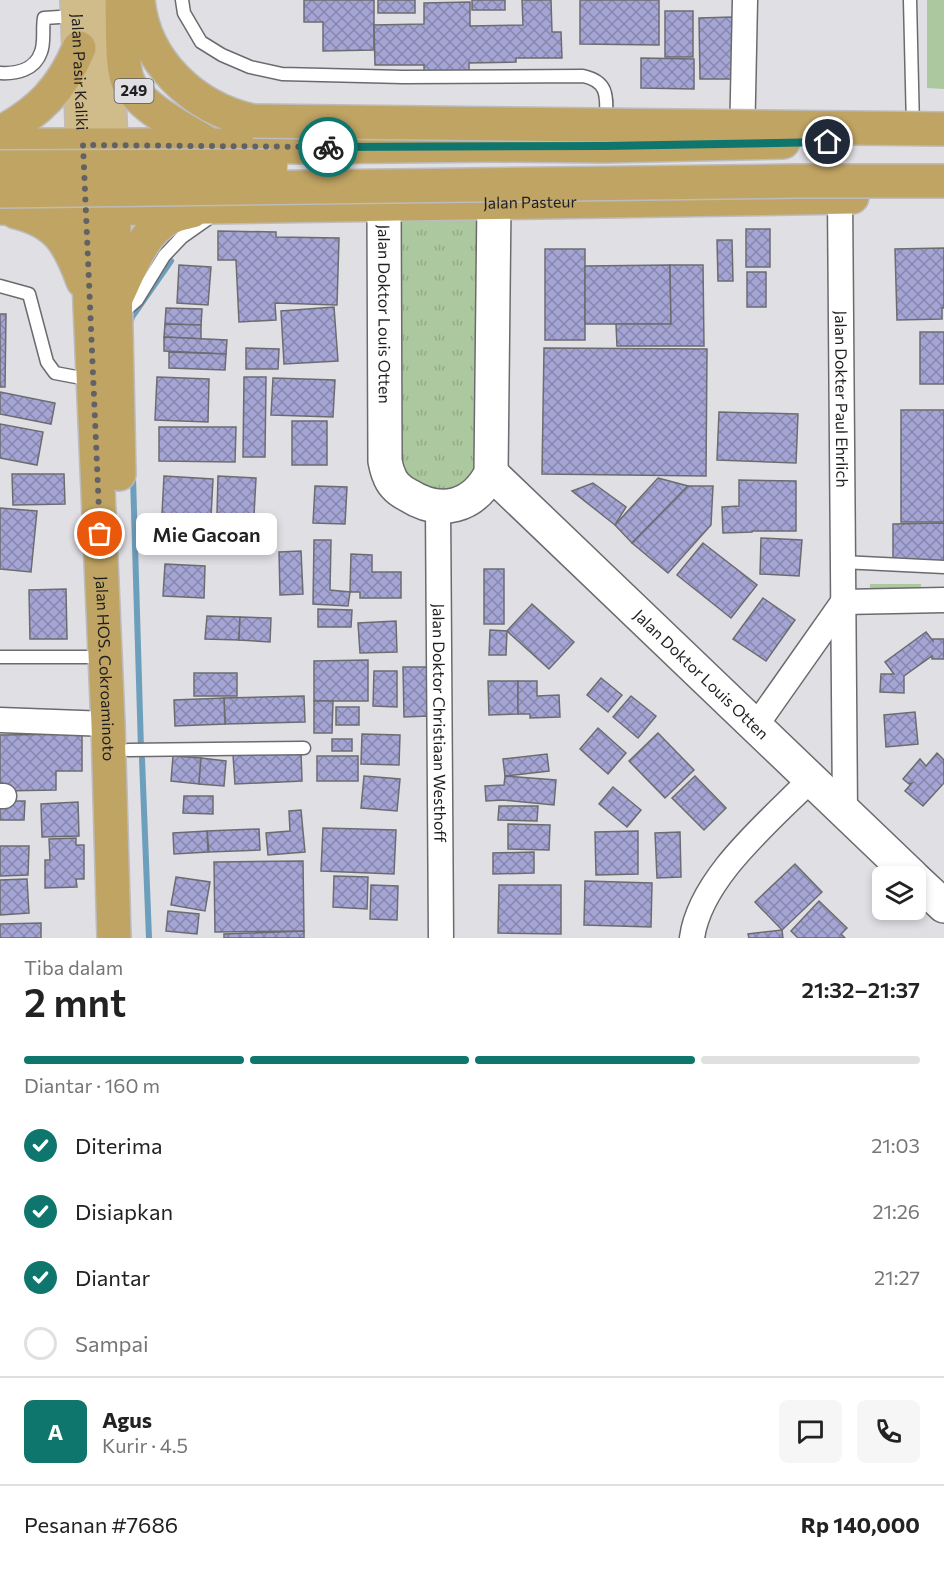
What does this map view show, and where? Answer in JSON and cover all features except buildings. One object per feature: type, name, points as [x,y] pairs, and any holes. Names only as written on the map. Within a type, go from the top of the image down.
[{"type":"highway","name":"249","points":[[122,0],[125,70],[128,83],[136,94],[152,108],[210,145]]},
{"type":"highway","points":[[138,0],[141,26],[151,49],[175,78],[219,110],[253,121],[944,129]]},
{"type":"highway","points":[[0,133],[38,108],[51,96],[67,74],[78,21]]},
{"type":"highway","points":[[0,145],[605,146],[929,141]]},
{"type":"highway","name":"Jalan HOS. Cokroaminoto","points":[[97,145],[120,517],[135,938]]},
{"type":"highway","points":[[605,146],[606,200]]},
{"type":"highway","points":[[297,147],[384,204]]},
{"type":"highway","points":[[0,167],[944,162]]},
{"type":"highway","points":[[0,191],[944,181]]},
{"type":"highway","name":"Jalan Pasteur","points":[[0,209],[944,196]]},
{"type":"highway","points":[[0,209],[31,216],[50,225],[68,246],[107,306],[154,228],[175,215],[218,206]]},
{"type":"highway","name":"Jalan HOS. Cokroaminoto","points":[[107,306],[92,380],[108,724],[114,938]]},
{"type":"main road","name":"Jalan Pasir Kaliki","points":[[97,145],[105,0]]},
{"type":"main road","name":"Jalan Pasir Kaliki","points":[[78,21],[97,145]]},
{"type":"main road","points":[[438,507],[456,505],[472,497],[484,488],[491,473],[494,202]]},
{"type":"main road","name":"Jalan Doktor Louis Otten","points":[[384,204],[385,461],[389,476],[399,490],[414,500],[438,507]]},
{"type":"main road","name":"Jalan Doktor Louis Otten","points":[[491,473],[900,866]]},
{"type":"main road","name":"Jalan Doktor Louis Otten","points":[[926,890],[944,906]]},
{"type":"street","points":[[742,143],[745,0]]},
{"type":"street","name":"Jalan Dokter Paul Ehrlich","points":[[840,197],[845,814]]},
{"type":"street","name":"Jalan Doktor Christiaan Westhoff","points":[[438,507],[441,938]]},
{"type":"street","points":[[754,724],[762,717],[843,602],[944,600]]},
{"type":"street","points":[[0,720],[108,724]]},
{"type":"street","points":[[692,938],[699,907],[728,864],[810,780]]},
{"type":"lane","points":[[182,0],[184,13],[201,42],[222,56],[250,67],[282,75],[583,76],[595,79],[603,86],[606,97],[605,146]]},
{"type":"lane","points":[[910,0],[929,141]]},
{"type":"lane","points":[[0,73],[14,74],[25,70],[35,62],[41,52],[44,18],[78,21]]},
{"type":"lane","points":[[0,286],[29,294],[47,362],[55,373],[92,380]]},
{"type":"lane","points":[[842,562],[944,567]]},
{"type":"lane","points":[[0,657],[105,657]]},
{"type":"lane","points":[[129,750],[304,748]]},
{"type":"green space","points":[[927,0],[944,0],[944,89],[927,88]]},
{"type":"green space","points":[[391,206],[492,207],[482,476],[437,496],[400,471]]},
{"type":"green space","points":[[870,584],[921,584],[921,595],[870,596]]},
{"type":"waterway","points":[[130,323],[171,261]]},
{"type":"waterway","points":[[133,477],[141,749]]},
{"type":"waterway","points":[[142,759],[149,938]]},
{"type":"way so far","points":[[100,534],[83,145],[328,147]]},
{"type":"place","name":"Mie Gacoan","points":[[100,534]]},
{"type":"route","points":[[328,147],[828,142]]}]
